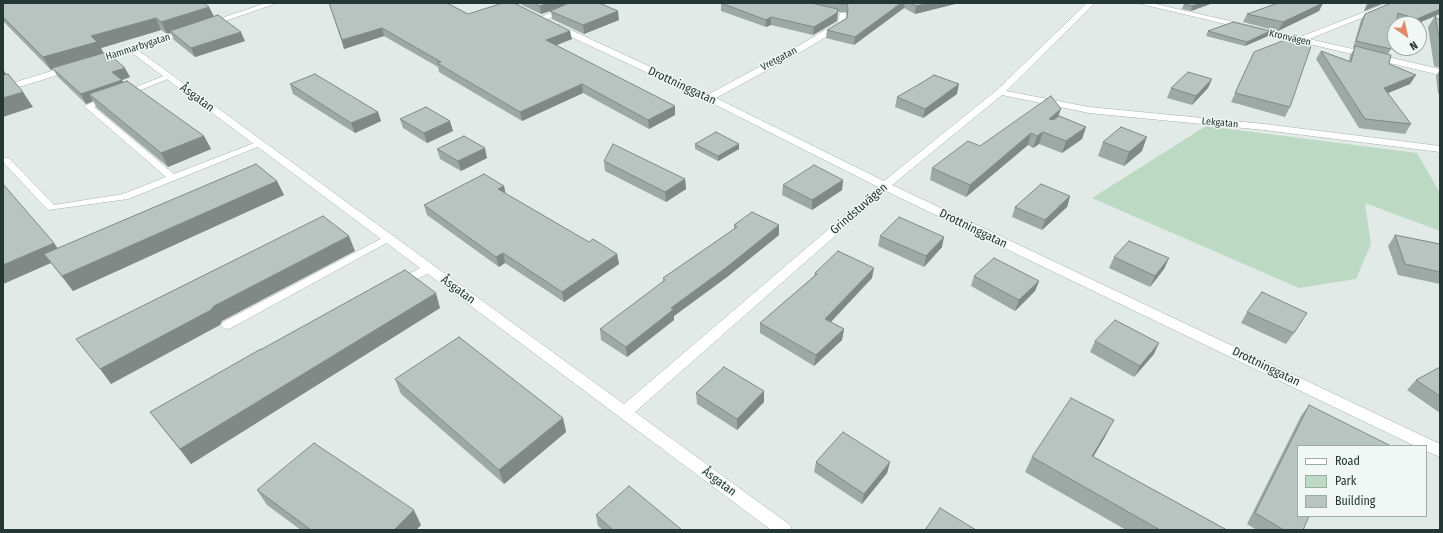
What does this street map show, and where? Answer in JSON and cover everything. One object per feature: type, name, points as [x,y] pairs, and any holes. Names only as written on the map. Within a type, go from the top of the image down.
[{"type":"street","points":[[234,16],[246,8],[250,3]]},
{"type":"street","name":"Hammarbygatan","points":[[3,89],[132,50],[273,3]]},
{"type":"street","points":[[540,19],[582,3]]},
{"type":"street","name":"Grindstuvägen","points":[[625,412],[885,186],[1000,92],[1091,3]]},
{"type":"street","name":"Kronvägen","points":[[1140,3],[1440,72]]},
{"type":"street","points":[[1300,40],[1394,3]]},
{"type":"street","name":"Drottninggatan","points":[[527,12],[709,98],[885,186],[1440,451]]},
{"type":"street","name":"Vretgatan","points":[[709,98],[803,47],[842,23],[839,14]]},
{"type":"street","name":"Åsgatan","points":[[132,50],[784,530]]},
{"type":"street","name":"Lekgatan","points":[[1000,92],[1089,110],[1272,128],[1440,149]]},
{"type":"lane","points":[[169,78],[88,106],[172,178]]},
{"type":"lane","points":[[6,160],[52,208],[125,197],[260,144]]},
{"type":"lane","points":[[228,325],[388,238]]},
{"type":"lane","points":[[388,291],[428,268]]},
{"type":"green space","points":[[1206,126],[1417,153],[1440,193],[1440,231],[1365,203],[1371,244],[1356,279],[1299,288],[1092,198]]},
{"type":"building","points":[[204,3],[209,7],[161,22],[156,18],[91,36],[97,42],[43,57],[3,17],[3,4]]},
{"type":"building","points":[[329,3],[447,3],[468,14],[503,3],[514,3],[570,31],[546,40],[675,106],[648,120],[582,84],[520,112],[437,63],[441,62],[382,28],[342,40]]},
{"type":"building","points":[[533,3],[548,3],[540,6]]},
{"type":"building","points":[[569,3],[599,3],[618,11],[583,25],[550,11]]},
{"type":"building","points":[[721,3],[811,3],[838,9],[837,13],[814,27],[771,17],[766,20]]},
{"type":"building","points":[[836,3],[901,3],[855,37],[827,30],[847,18],[847,4]]},
{"type":"building","points":[[910,3],[930,3],[916,6]]},
{"type":"building","points":[[1202,3],[1192,6],[1184,4]]},
{"type":"building","points":[[1278,3],[1323,3],[1283,22],[1247,14]]},
{"type":"building","points":[[1391,3],[1440,3],[1440,9],[1424,16],[1408,16],[1398,13],[1397,16],[1387,16],[1387,48],[1356,41],[1365,14]]},
{"type":"building","points":[[218,15],[241,32],[191,48],[170,31]]},
{"type":"building","points":[[1435,16],[1440,21],[1440,42]]},
{"type":"building","points":[[1233,22],[1270,31],[1247,42],[1208,31]]},
{"type":"building","points":[[1290,38],[1311,46],[1290,107],[1235,93],[1254,52]]},
{"type":"building","points":[[1355,46],[1387,54],[1387,56],[1391,56],[1389,64],[1416,75],[1384,88],[1411,124],[1365,119],[1321,51],[1351,62]]},
{"type":"building","points":[[107,52],[125,68],[112,72],[122,80],[81,94],[52,68]]},
{"type":"building","points":[[1188,72],[1212,79],[1196,96],[1171,88]]},
{"type":"building","points":[[8,74],[23,92],[3,98],[3,75]]},
{"type":"building","points":[[315,74],[378,112],[351,123],[290,84]]},
{"type":"building","points":[[934,75],[959,84],[925,109],[897,97],[923,82]]},
{"type":"building","points":[[127,81],[204,136],[161,153],[89,94]]},
{"type":"building","points":[[1051,96],[1061,109],[1049,119],[1053,120],[1059,116],[1086,127],[1066,141],[1043,132],[1037,136],[1031,133],[970,185],[932,168],[968,141],[980,146]]},
{"type":"building","points":[[426,107],[450,121],[424,133],[400,119]]},
{"type":"building","points":[[1121,127],[1147,137],[1129,152],[1103,142]]},
{"type":"building","points":[[716,132],[739,144],[718,156],[695,144]]},
{"type":"building","points":[[464,136],[485,148],[458,161],[437,149]]},
{"type":"building","points":[[613,144],[685,179],[665,192],[604,161]]},
{"type":"building","points":[[256,164],[277,181],[62,276],[44,254]]},
{"type":"building","points":[[814,165],[843,180],[812,200],[783,185]]},
{"type":"building","points":[[484,174],[504,186],[498,189],[589,242],[593,239],[617,254],[562,292],[503,253],[496,257],[424,205]]},
{"type":"building","points":[[3,184],[54,243],[3,265]]},
{"type":"building","points":[[1041,184],[1070,196],[1045,220],[1015,207]]},
{"type":"building","points":[[752,212],[779,225],[727,267],[671,308],[674,309],[626,347],[600,329],[665,280],[663,278],[737,227],[734,225]]},
{"type":"building","points":[[323,216],[349,236],[214,306],[211,310],[100,369],[76,339]]},
{"type":"building","points":[[899,217],[944,237],[926,256],[880,236]]},
{"type":"building","points":[[1395,235],[1440,244],[1440,272],[1405,264]]},
{"type":"building","points":[[1129,241],[1169,258],[1155,276],[1114,257]]},
{"type":"building","points":[[838,251],[874,268],[825,319],[844,329],[816,355],[760,323],[817,274],[815,273]]},
{"type":"building","points":[[994,258],[1039,281],[1019,300],[974,276]]},
{"type":"building","points":[[405,270],[436,293],[180,449],[150,412],[259,350]]},
{"type":"building","points":[[1262,292],[1307,313],[1294,333],[1247,312]]},
{"type":"building","points":[[1115,320],[1159,343],[1140,366],[1095,341]]},
{"type":"building","points":[[459,337],[563,418],[499,470],[395,379]]},
{"type":"building","points":[[724,367],[764,391],[737,419],[696,393]]},
{"type":"building","points":[[1440,367],[1440,396],[1416,380]]},
{"type":"building","points":[[1071,398],[1114,420],[1092,456],[1227,530],[1160,530],[1032,457]]},
{"type":"building","points":[[1309,405],[1389,445],[1297,445],[1297,517],[1309,517],[1303,530],[1284,530],[1255,513]]},
{"type":"building","points":[[843,432],[890,462],[864,494],[816,462]]},
{"type":"building","points":[[314,443],[414,510],[394,530],[311,530],[257,490]]},
{"type":"building","points":[[629,486],[682,530],[613,530],[596,515]]},
{"type":"building","points":[[940,508],[976,530],[925,530]]}]
